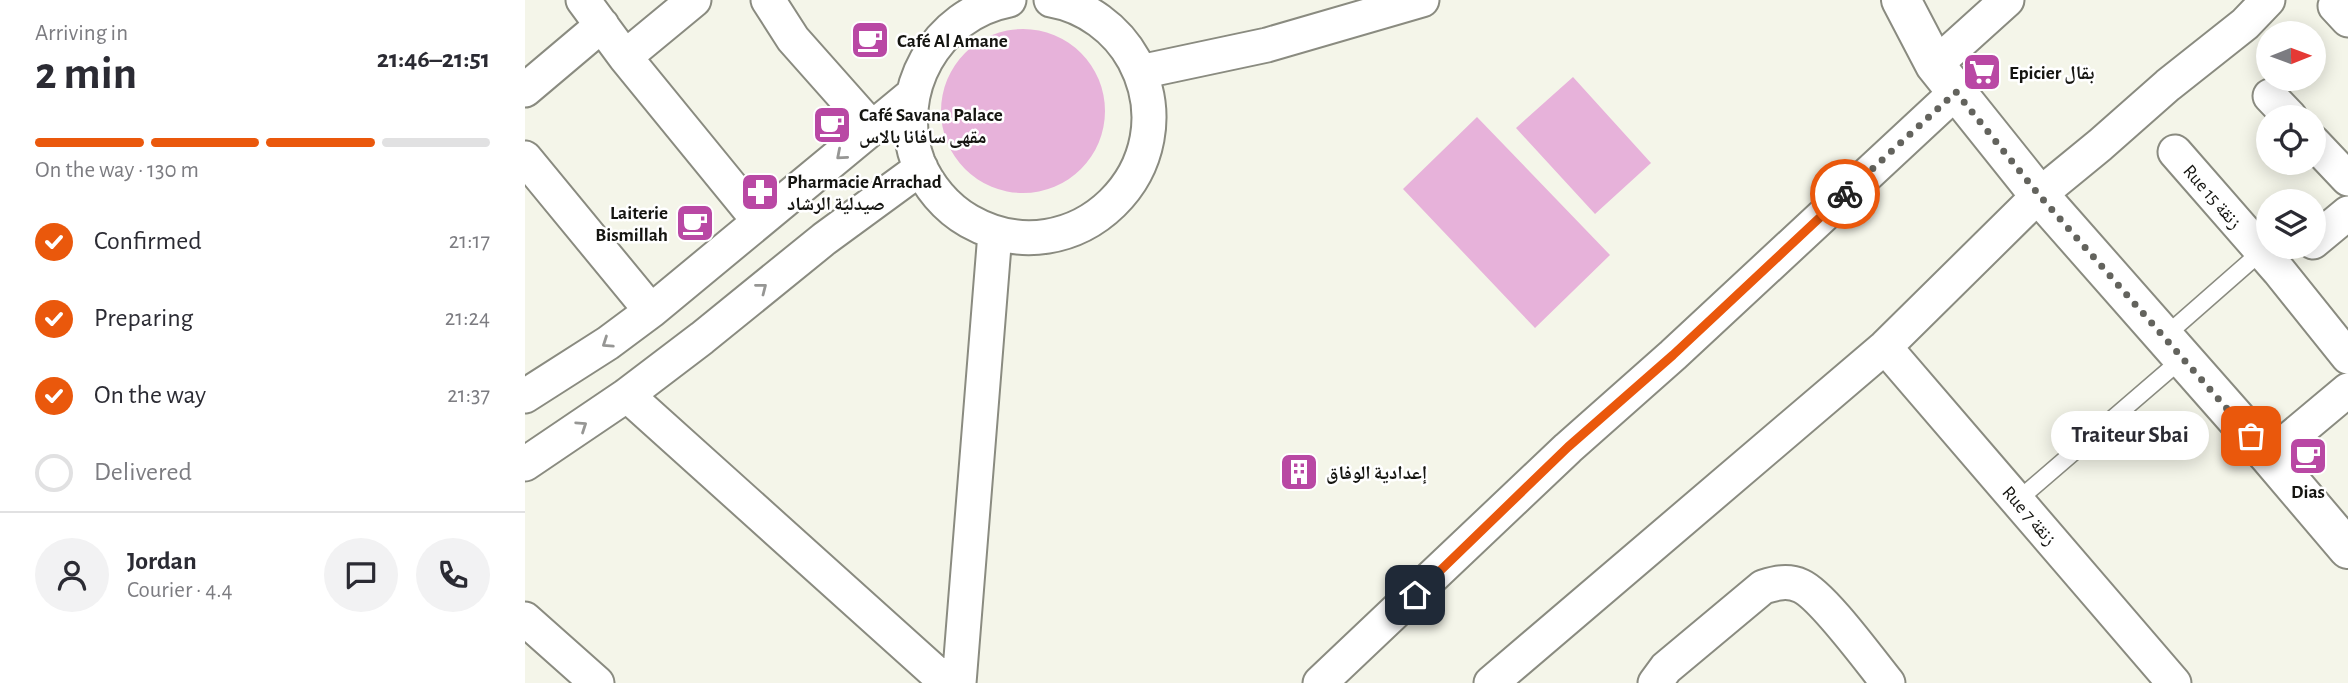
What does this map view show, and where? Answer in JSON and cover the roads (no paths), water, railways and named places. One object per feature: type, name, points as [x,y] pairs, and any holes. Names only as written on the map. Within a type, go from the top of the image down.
[{"type":"street","points":[[625,57],[694,0]]},
{"type":"street","points":[[768,0],[793,39],[872,128]]},
{"type":"street","points":[[1009,0],[981,8],[964,7],[936,43],[917,77],[912,95],[911,132],[921,168],[939,196],[951,208],[971,223],[995,233],[1033,238],[1052,236],[1088,223],[1118,198],[1139,166],[1149,128],[1149,109],[1140,72],[1125,47],[1106,26],[1091,15],[1054,0]]},
{"type":"street","points":[[1140,72],[1267,44],[1422,0]]},
{"type":"street","points":[[1901,0],[1945,79],[2039,195],[2269,456],[2348,550]]},
{"type":"street","points":[[1320,683],[1568,447],[1673,355],[1945,79],[2007,0]]},
{"type":"street","points":[[1491,683],[1885,347],[2039,195],[2168,85],[2245,24],[2268,0]]},
{"type":"street","points":[[525,90],[593,12],[625,57],[759,222]]},
{"type":"street","points":[[525,396],[608,343],[651,311],[912,95]]},
{"type":"street","name":"Rue 15 زنقة","points":[[2175,152],[2271,261],[2348,357]]},
{"type":"street","points":[[2326,156],[2348,179]]},
{"type":"street","points":[[525,158],[651,311]]},
{"type":"street","points":[[527,459],[627,395],[824,239],[921,168]]},
{"type":"street","points":[[2326,231],[2348,213]]},
{"type":"street","points":[[959,683],[995,233]]},
{"type":"street","points":[[2271,261],[2276,259]]},
{"type":"street","name":"Rue 7 زنقة","points":[[1885,347],[2174,683]]},
{"type":"street","points":[[2269,456],[2348,390]]},
{"type":"street","points":[[627,395],[947,683]]},
{"type":"street","points":[[1655,683],[1666,668],[1763,587],[1779,581],[1801,586],[1820,600],[1888,683]]},
{"type":"street","points":[[525,620],[597,683]]},
{"type":"lane","points":[[2018,500],[2173,348],[2271,261]]},
{"type":"place","name":"Café Al Amane","points":[[870,40]]},
{"type":"place","name":"Epicier بقال","points":[[1982,72]]},
{"type":"place","name":"Café Savana Palace مقهى سافانا بالاس","points":[[832,125]]},
{"type":"place","name":"Pharmacie Arrachad صيدلية الرشاد","points":[[760,192]]},
{"type":"place","name":"Laiterie Bismillah","points":[[695,223]]},
{"type":"place","name":"Traiteur Sbai","points":[[2251,436]]},
{"type":"place","name":"Dias","points":[[2308,456]]},
{"type":"place","name":"إعدادية الوفاق","points":[[1299,472]]}]
